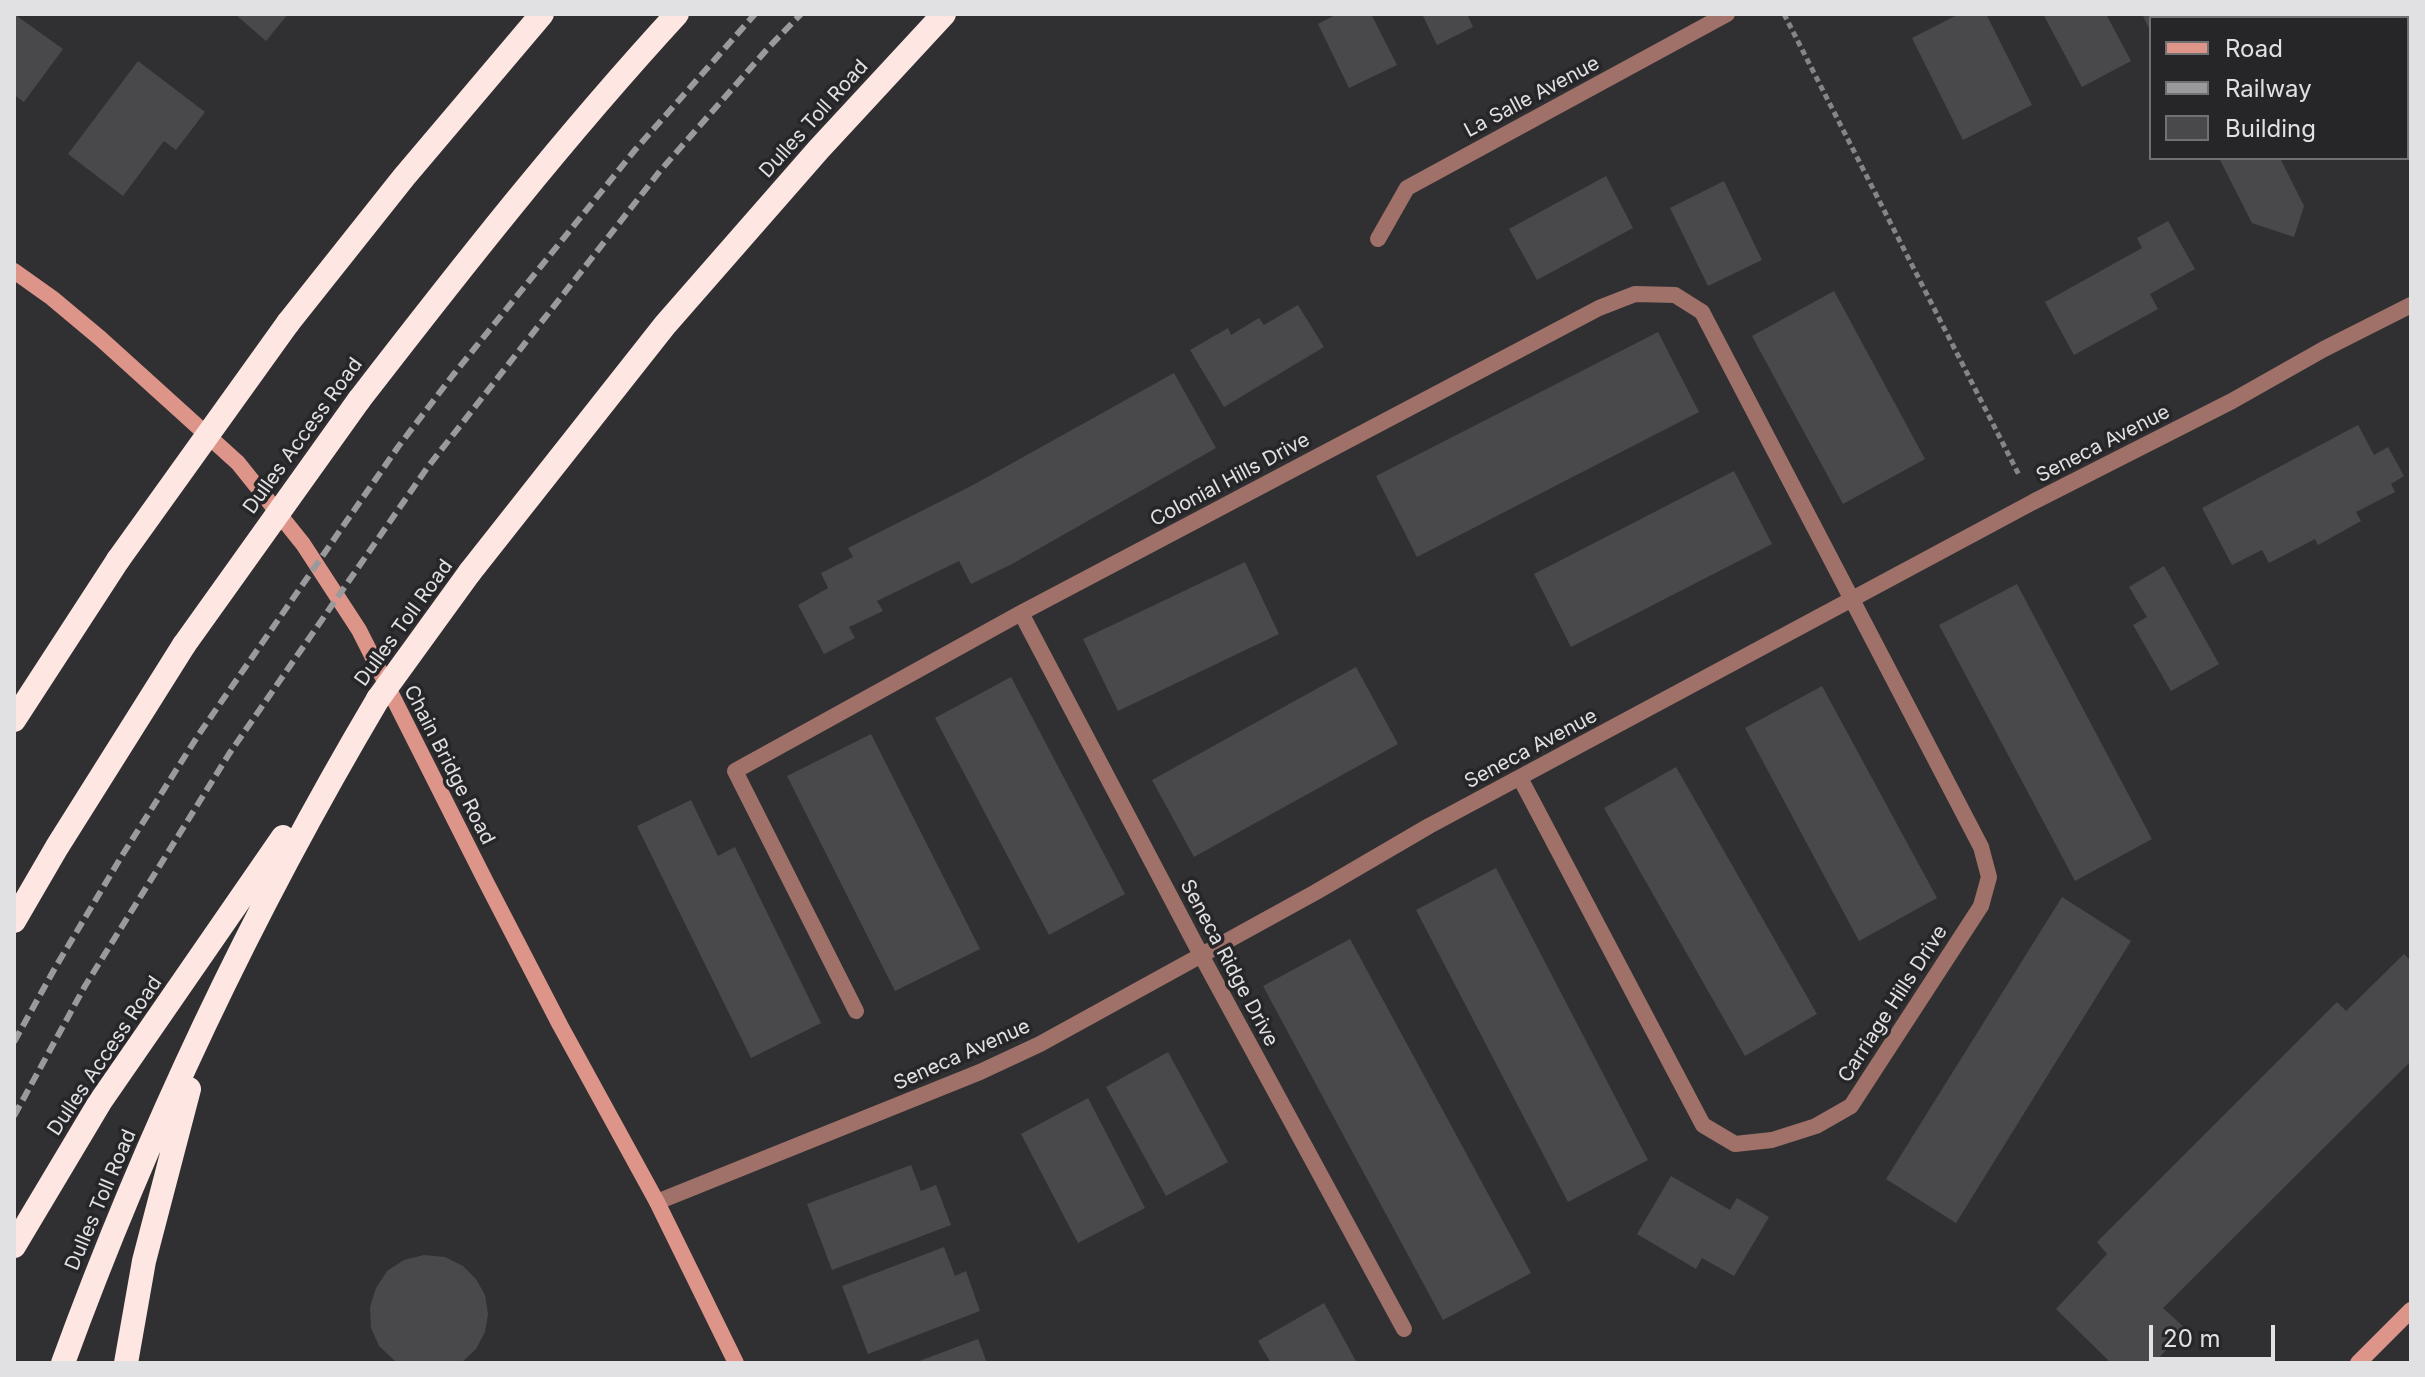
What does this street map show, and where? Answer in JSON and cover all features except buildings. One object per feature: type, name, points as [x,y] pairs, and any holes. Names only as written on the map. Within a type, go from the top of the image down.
[{"type":"highway","points":[[14,720],[118,560],[288,323],[404,177],[542,14]]},
{"type":"highway","name":"Dulles Access Road","points":[[14,921],[184,645],[359,400],[487,234],[677,14]]},
{"type":"highway","name":"Dulles Toll Road","points":[[378,699],[470,572],[674,314],[799,171],[944,14]]},
{"type":"highway","name":"Dulles Access Road","points":[[14,1246],[100,1102],[294,833],[378,699]]},
{"type":"highway","name":"Dulles Toll Road","points":[[63,1363],[96,1272],[221,987],[294,833]]},
{"type":"highway","points":[[126,1363],[160,1193],[190,1083],[221,987]]},
{"type":"street","name":"La Salle Avenue","points":[[1378,239],[1407,188],[1727,14]]},
{"type":"street","name":"Chain Bridge Road","points":[[14,271],[101,339],[238,463],[303,544],[359,630],[553,1012],[657,1202],[736,1363]]},
{"type":"street","name":"Colonial Hills Drive","points":[[856,1011],[735,771],[1021,613],[1599,308],[1635,294],[1675,295],[1702,312],[1851,600]]},
{"type":"street","name":"Seneca Avenue","points":[[657,1202],[980,1072],[1040,1044],[1429,826],[2033,502],[2232,401],[2411,305]]},
{"type":"street","name":"Carriage Hills Drive","points":[[1520,778],[1703,1125],[1735,1144],[1772,1140],[1816,1126],[1851,1106],[1981,906],[1989,877],[1981,847],[1851,600]]},
{"type":"street","name":"Seneca Ridge Drive","points":[[1021,613],[1201,955],[1404,1329]]},
{"type":"street","points":[[2358,1363],[2411,1310]]},
{"type":"path","points":[[1784,14],[2033,502]]},
{"type":"railway","points":[[14,1042],[123,854],[199,734],[398,447],[635,150],[755,14]]},
{"type":"railway","points":[[14,1116],[85,986],[229,754],[427,468],[660,171],[801,14]]}]
